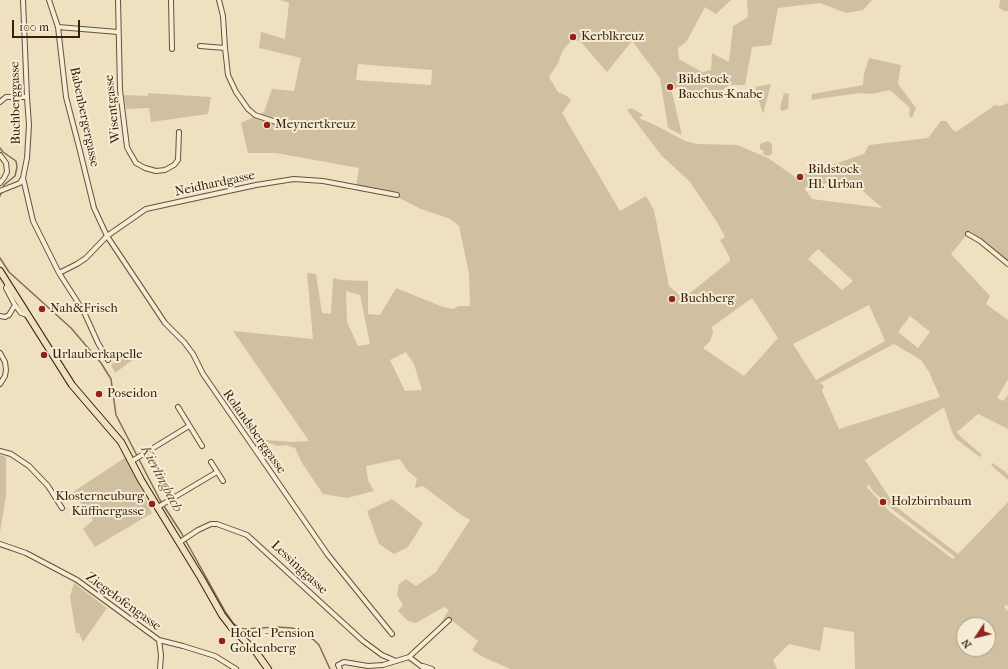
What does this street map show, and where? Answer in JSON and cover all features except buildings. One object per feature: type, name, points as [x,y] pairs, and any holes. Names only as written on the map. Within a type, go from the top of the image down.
[{"type":"main road","points":[[0,271],[72,385],[122,442],[159,507],[183,540],[225,619],[256,652],[268,669]]},
{"type":"street","name":"Buchberggasse","points":[[23,0],[29,125],[27,158],[23,178]]},
{"type":"street","name":"Babenbergergasse","points":[[49,0],[58,27],[66,97],[94,208],[107,236]]},
{"type":"street","name":"Wisentgasse","points":[[118,0],[120,90],[127,147],[131,156],[136,163],[151,170],[160,171],[168,169],[178,160],[179,132]]},
{"type":"street","points":[[171,0],[172,49]]},
{"type":"street","points":[[219,0],[223,16],[228,75],[236,92],[248,109],[255,115],[279,123],[312,124]]},
{"type":"street","points":[[58,27],[118,32]]},
{"type":"street","points":[[200,46],[225,48]]},
{"type":"street","points":[[0,102],[6,97],[27,97]]},
{"type":"street","points":[[0,155],[6,163],[7,172],[0,184]]},
{"type":"street","points":[[0,191],[20,183],[23,178]]},
{"type":"street","points":[[23,178],[33,221],[59,273],[84,312],[98,343],[108,360]]},
{"type":"street","name":"Neidhardgasse","points":[[59,273],[86,258],[107,236],[146,209],[256,185],[294,179],[323,181],[397,195]]},
{"type":"street","points":[[968,234],[980,241],[1008,264]]},
{"type":"street","name":"Rolandsberggasse","points":[[107,236],[166,323],[193,354],[203,374],[328,555],[392,634]]},
{"type":"street","points":[[8,284],[6,288],[15,305],[21,313],[27,315]]},
{"type":"street","points":[[0,316],[9,315],[15,305]]},
{"type":"street","points":[[0,353],[5,362],[6,370],[5,376],[0,383]]},
{"type":"street","points":[[178,407],[202,446]]},
{"type":"street","points":[[133,460],[189,426]]},
{"type":"street","points":[[0,451],[11,454],[29,466],[48,486],[62,508]]},
{"type":"street","points":[[211,462],[223,481]]},
{"type":"street","points":[[159,507],[218,472]]},
{"type":"street","name":"Lessinggasse","points":[[183,540],[198,530],[211,524],[217,524],[247,535],[363,641],[382,655],[396,661]]},
{"type":"street","name":"Ziegelofengasse","points":[[0,544],[26,554],[77,580],[159,640],[215,656],[236,669]]},
{"type":"street","points":[[339,667],[344,662],[368,666],[383,665],[409,657],[449,620]]},
{"type":"street","points":[[159,640],[161,655],[160,669]]},
{"type":"street","points":[[409,657],[425,669]]},
{"type":"street","points":[[421,665],[432,669]]},
{"type":"shaded area","points":[[280,0],[731,0],[716,14],[705,7],[687,41],[678,48],[679,59],[702,72],[711,70],[712,53],[729,62],[733,26],[748,17],[747,0],[872,0],[863,10],[846,13],[820,3],[778,8],[771,45],[752,47],[745,85],[730,85],[717,94],[671,88],[682,135],[668,128],[660,78],[632,41],[607,72],[580,41],[572,40],[563,50],[558,63],[549,77],[558,92],[567,96],[571,100],[562,113],[620,211],[646,196],[654,210],[669,286],[684,299],[730,261],[729,256],[720,240],[725,237],[717,222],[690,182],[661,155],[627,110],[632,108],[643,115],[639,118],[685,141],[697,144],[737,145],[768,158],[795,177],[864,154],[869,145],[928,138],[941,121],[946,121],[956,132],[995,105],[1000,106],[1008,103],[1008,260],[1006,262],[970,231],[951,254],[990,296],[986,304],[1008,320],[1008,379],[997,398],[1003,401],[1008,395],[1008,429],[978,414],[957,432],[982,455],[980,457],[956,439],[952,432],[944,407],[865,460],[895,506],[958,554],[1008,502],[1008,606],[1006,605],[1004,607],[1008,611],[1008,669],[855,669],[854,632],[824,627],[820,651],[789,644],[773,660],[777,669],[510,669],[481,656],[472,650],[478,641],[451,620],[440,624],[449,610],[444,607],[416,623],[408,621],[398,611],[403,605],[397,595],[399,584],[406,579],[416,586],[436,572],[470,520],[461,515],[423,486],[415,488],[417,479],[407,470],[400,459],[366,466],[368,480],[374,491],[347,498],[323,494],[302,463],[295,448],[286,445],[277,446],[267,442],[256,446],[254,444],[266,440],[292,442],[309,441],[233,331],[313,339],[307,273],[316,274],[322,313],[331,314],[333,278],[342,280],[368,281],[368,314],[380,315],[396,288],[443,307],[454,309],[458,306],[470,306],[469,274],[459,226],[450,219],[421,209],[399,198],[356,186],[359,168],[276,153],[248,153],[241,123],[264,112],[272,89],[294,91],[301,58],[259,48],[261,32],[285,39],[289,3]],"holes":[[[358,64],[432,70],[431,85],[356,80]],[[832,182],[853,182],[882,208],[812,199],[804,188]],[[818,249],[853,281],[842,290],[808,259]],[[346,291],[360,295],[370,344],[358,346],[347,322]],[[752,298],[778,338],[744,376],[703,348],[710,341],[713,333],[712,327]],[[869,305],[885,341],[816,380],[793,344]],[[910,316],[930,332],[918,348],[898,332]],[[894,344],[921,360],[929,372],[940,397],[839,429],[822,391],[824,386],[820,383]],[[406,352],[414,364],[422,390],[405,391],[390,360]],[[869,485],[872,490],[892,509],[955,557],[953,559],[890,512],[866,486]]]},
{"type":"shaded area","points":[[1000,0],[1008,0],[1008,10],[1006,12],[999,8]]},
{"type":"shaded area","points":[[869,58],[901,65],[898,84],[916,108],[912,118],[909,116],[910,108],[890,90],[872,94],[859,93],[811,100],[812,94],[863,85],[864,73]]},
{"type":"shaded area","points":[[771,84],[763,114],[755,87]]},
{"type":"shaded area","points":[[148,93],[211,97],[208,114],[151,122],[149,108],[126,109],[124,95],[148,96]]},
{"type":"shaded area","points":[[784,93],[789,94],[788,109],[782,111],[780,108]]},
{"type":"shaded area","points":[[768,141],[772,144],[772,154],[768,156],[763,154],[764,151],[760,149],[760,144]]},
{"type":"shaded area","points":[[127,352],[134,359],[115,373],[111,365]]},
{"type":"shaded area","points":[[0,455],[6,457],[6,496],[0,532]]},
{"type":"shaded area","points":[[126,457],[152,513],[95,547],[83,529],[93,520],[73,492]]},
{"type":"shaded area","points":[[993,463],[1008,474],[1008,480],[991,465]]},
{"type":"shaded area","points":[[392,499],[423,523],[408,547],[394,554],[379,544],[367,511]]},
{"type":"shaded area","points":[[74,583],[107,608],[83,642],[79,633],[76,633],[71,604],[70,596]]},
{"type":"waterway","name":"Kierlingbach","points":[[0,148],[3,152],[16,161],[17,167],[15,176],[4,185],[0,196]]},
{"type":"waterway","name":"Kierlingbach","points":[[0,258],[9,272],[71,328],[101,363],[111,379],[116,415],[160,500],[182,534],[233,623],[244,629],[277,627],[298,630],[319,645],[330,669]]},
{"type":"place","name":"Kerblkreuz","points":[[573,37]]},
{"type":"place","name":"Bildstock Bacchus-Knabe","points":[[670,87]]},
{"type":"place","name":"Meynertkreuz","points":[[267,125]]},
{"type":"place","name":"Bildstock Hl. Urban","points":[[800,177]]},
{"type":"place","name":"Buchberg","points":[[672,299]]},
{"type":"place","name":"Nah&Frisch","points":[[42,309]]},
{"type":"place","name":"Urlauberkapelle","points":[[44,355]]},
{"type":"place","name":"Poseidon","points":[[99,394]]},
{"type":"place","name":"Holzbirnbaum","points":[[883,502]]},
{"type":"place","name":"Klosterneuburg Küffnergasse","points":[[152,504]]},
{"type":"place","name":"Hotel - Pension Goldenberg","points":[[222,641]]}]
